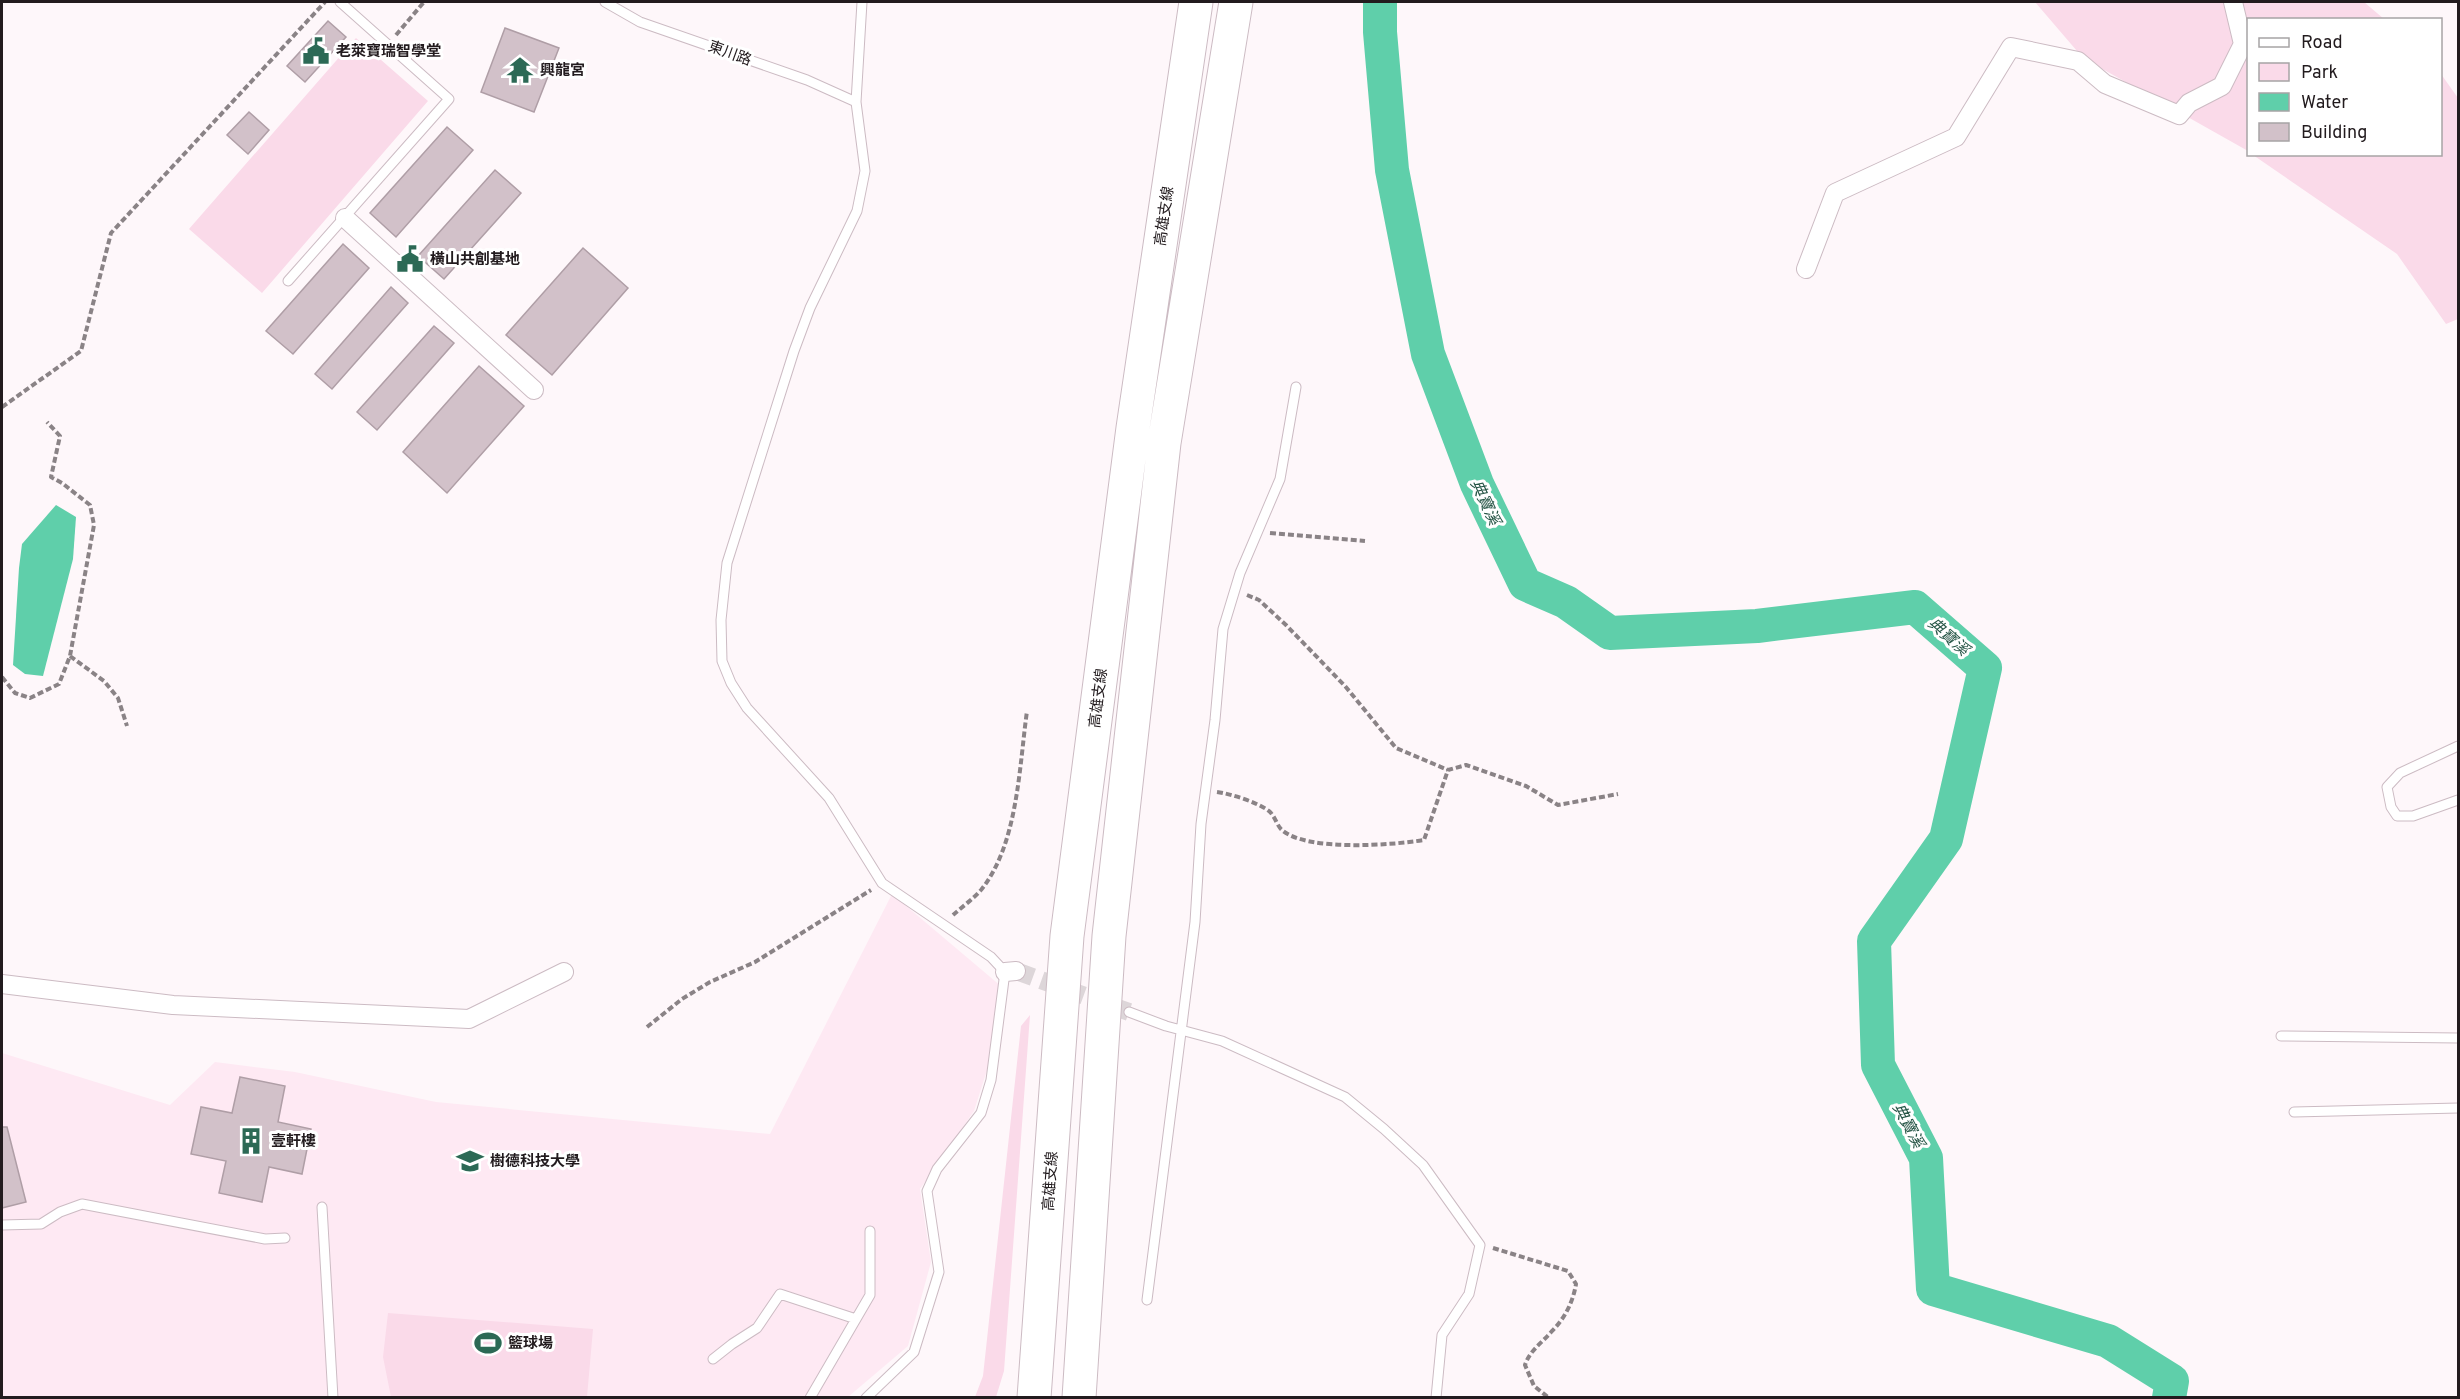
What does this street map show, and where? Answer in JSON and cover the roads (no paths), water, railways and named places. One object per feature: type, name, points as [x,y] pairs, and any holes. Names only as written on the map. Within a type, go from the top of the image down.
[{"type":"highway","name":"高雄支線","points":[[1034,1398],[1067,936],[1132,428],[1196,2]]},
{"type":"highway","points":[[1079,1398],[1110,925],[1164,443],[1236,2]]},
{"type":"street","points":[[1806,269],[1835,193],[1956,137],[2011,47],[2078,62],[2105,84],[2179,115],[2189,103],[2222,86],[2243,44],[2233,2]]},
{"type":"street","points":[[345,218],[534,390]]},
{"type":"street","points":[[2,984],[173,1005],[469,1019],[564,972]]},
{"type":"lane","points":[[288,281],[449,99],[340,2]]},
{"type":"lane","name":"東川路","points":[[605,2],[640,22],[807,80],[856,102]]},
{"type":"lane","points":[[862,2],[856,102],[865,171],[857,212],[802,329],[727,563],[721,620],[722,661],[731,683],[747,708],[829,798],[882,883],[1011,971],[991,1080],[981,1113],[937,1170],[927,1191],[939,1272],[914,1352],[866,1398]]},
{"type":"lane","points":[[1147,1300],[1195,922],[1223,629],[1257,532],[1280,479],[1296,387]]},
{"type":"lane","points":[[2458,746],[2400,773],[2387,787],[2391,807],[2397,816],[2413,816],[2458,800]]},
{"type":"lane","points":[[1129,1012],[1180,1030],[1222,1041],[1345,1097],[1423,1165],[1480,1245],[1469,1294],[1442,1335],[1436,1398]]},
{"type":"lane","points":[[2281,1036],[2458,1038]]},
{"type":"lane","points":[[2294,1112],[2458,1108]]},
{"type":"lane","points":[[2,1225],[41,1224],[60,1212],[82,1204],[265,1239],[285,1238]]},
{"type":"lane","points":[[322,1207],[333,1398]]},
{"type":"lane","points":[[810,1398],[870,1295],[870,1231]]},
{"type":"lane","points":[[713,1359],[757,1328],[780,1294],[856,1319]]},
{"type":"water","points":[[56,505],[76,517],[73,559],[43,676],[25,674],[13,665],[22,544]]},
{"type":"waterway","name":"典寶溪","points":[[1380,2],[1380,32],[1392,170],[1428,354],[1477,484],[1525,584],[1566,602],[1610,633],[1757,626],[1915,607],[1985,668],[1946,839],[1874,941],[1878,1065],[1926,1158],[1933,1289],[2108,1341],[2172,1381],[2169,1398]]},
{"type":"tunnel","points":[[1016,971],[1129,1012]]},
{"type":"place","name":"老萊寶瑞智學堂","points":[[316,51]]},
{"type":"place","name":"興龍宮","points":[[520,70]]},
{"type":"place","name":"橫山共創基地","points":[[410,259]]},
{"type":"place","name":"壹軒樓","points":[[251,1141]]},
{"type":"place","name":"樹德科技大學","points":[[470,1161]]},
{"type":"place","name":"籃球場","points":[[488,1343]]}]
